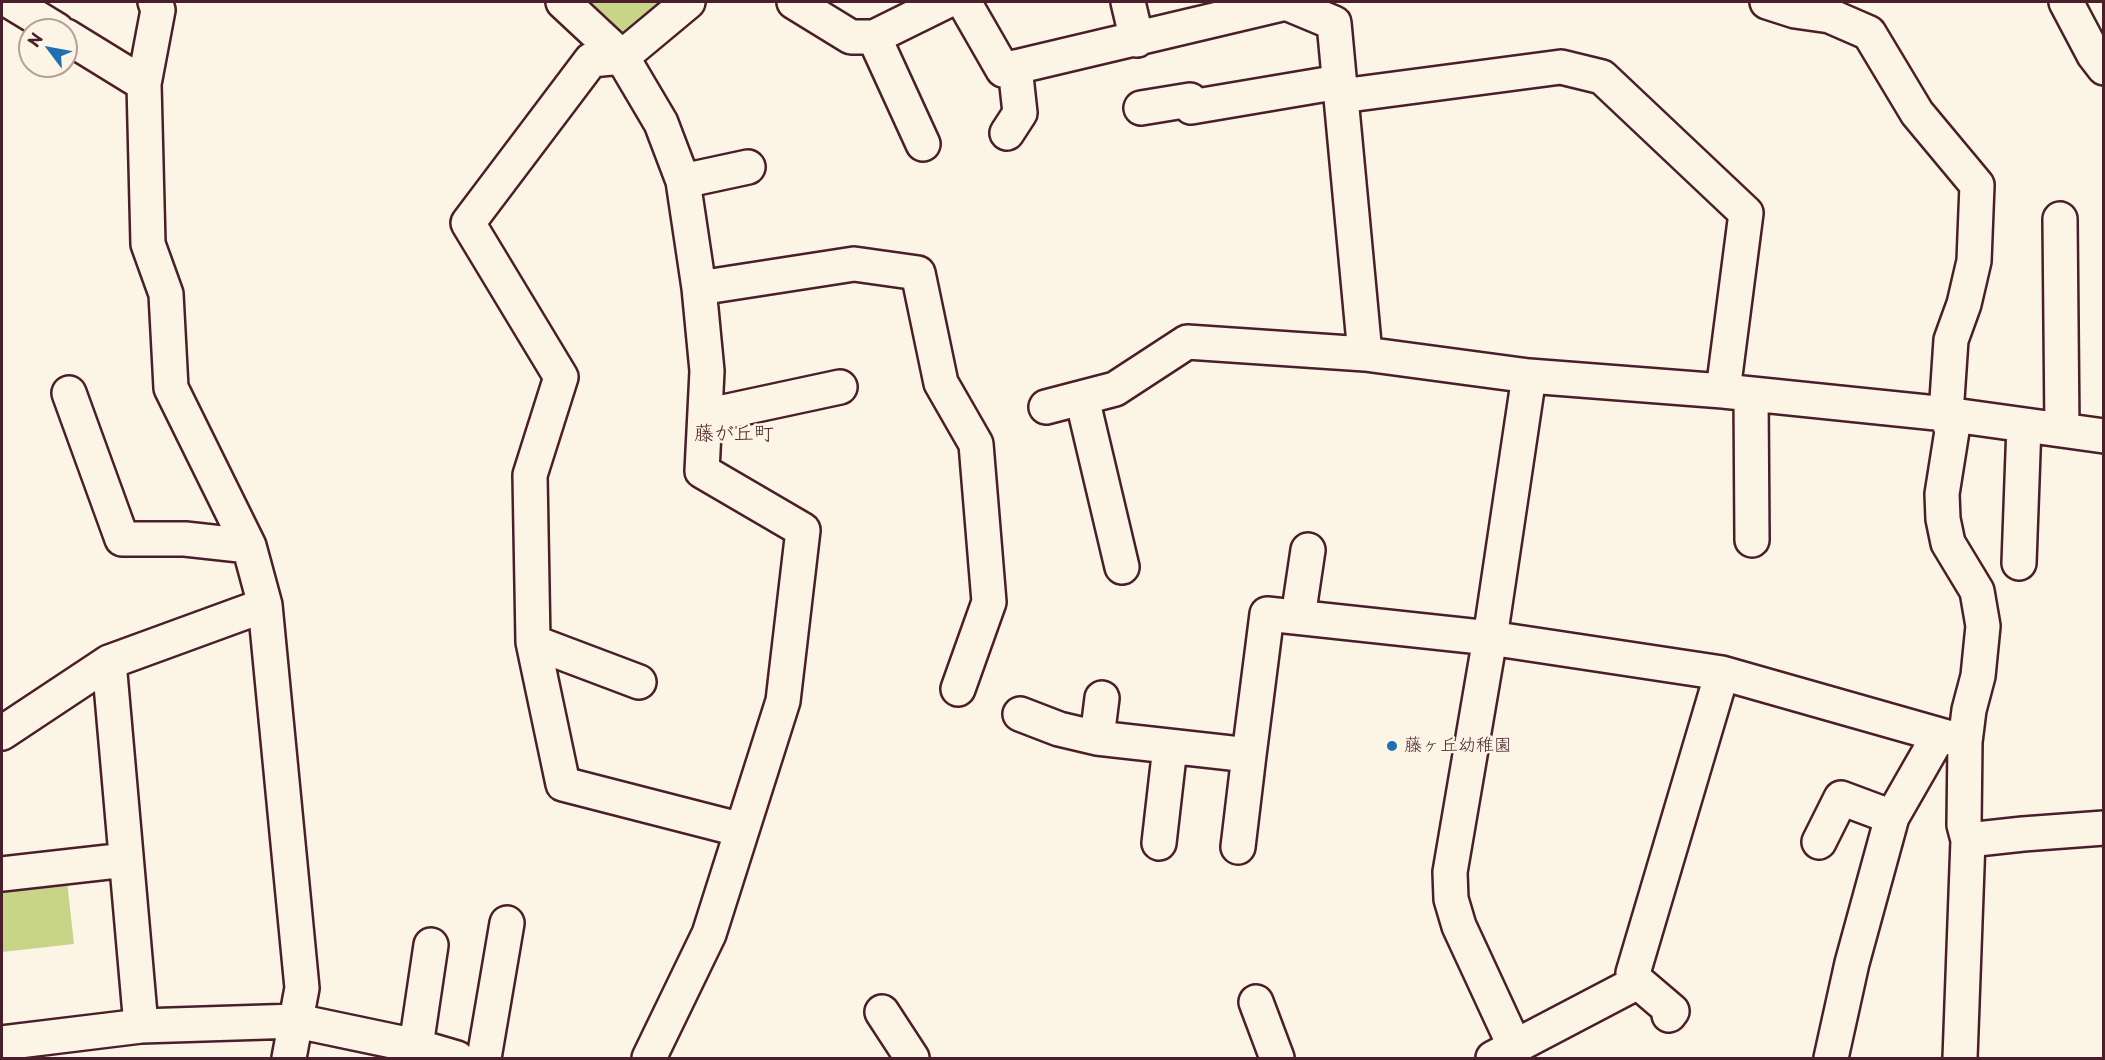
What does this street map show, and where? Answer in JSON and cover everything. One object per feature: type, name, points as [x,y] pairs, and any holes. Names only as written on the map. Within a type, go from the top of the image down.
[{"type":"street","points":[[11,2],[37,18]]},
{"type":"street","points":[[155,2],[158,10],[144,84],[148,244],[166,294],[171,388],[249,546],[265,605],[302,988],[290,1059]]},
{"type":"street","points":[[563,2],[622,57],[661,123],[683,181],[699,288],[707,371],[702,471],[803,530],[783,701],[709,934],[649,1059]]},
{"type":"street","points":[[688,2],[622,57],[591,60],[468,222],[561,377],[530,475],[533,642],[563,784],[742,830]]},
{"type":"street","points":[[794,2],[851,37],[874,37],[945,2]]},
{"type":"street","points":[[964,2],[1003,70],[1137,40],[1286,2],[1334,23],[1365,354]]},
{"type":"street","points":[[1128,2],[1137,40]]},
{"type":"street","points":[[1767,2],[1795,11],[1832,9],[1869,33],[1917,113],[1977,185],[1974,261],[1964,304],[1951,340],[1946,414],[1952,431],[1942,494],[1943,519],[1948,543],[1977,591],[1983,626],[1978,676],[1969,710],[1952,738],[1892,817],[1852,963],[1831,1059]]},
{"type":"street","points":[[2066,2],[2103,68]]},
{"type":"street","points":[[874,37],[924,144]]},
{"type":"street","points":[[78,43],[144,84]]},
{"type":"street","points":[[1141,108],[1190,100],[1191,107],[1340,89],[1561,67],[1602,77],[1746,213],[1737,392],[1752,540]]},
{"type":"street","points":[[1007,133],[1020,113],[1015,68]]},
{"type":"street","points":[[683,181],[748,167]]},
{"type":"street","points":[[2060,219],[2062,430]]},
{"type":"street","points":[[699,288],[854,264],[918,273],[941,383],[976,444],[989,602],[958,689]]},
{"type":"street","points":[[1046,407],[1115,389],[1187,342],[1365,354],[1529,376],[1737,392],[1946,414],[2103,436]]},
{"type":"street","points":[[1529,376],[1490,638],[1450,872],[1451,899],[1504,1053],[1638,982]]},
{"type":"street","points":[[705,416],[840,387]]},
{"type":"street","points":[[69,393],[122,539],[185,539],[249,546]]},
{"type":"street","points":[[1082,398],[1122,567]]},
{"type":"street","points":[[2019,563],[2024,425]]},
{"type":"street","points":[[1298,618],[1308,550]]},
{"type":"street","points":[[2,733],[109,662],[265,605]]},
{"type":"street","points":[[1238,847],[1268,614],[1490,638],[1722,673],[1952,738]]},
{"type":"street","points":[[533,642],[639,682]]},
{"type":"street","points":[[109,662],[141,1026]]},
{"type":"street","points":[[1669,1015],[1672,1011],[1638,982],[1633,973],[1722,673]]},
{"type":"street","points":[[1097,738],[1102,698]]},
{"type":"street","points":[[1020,714],[1059,729],[1097,738],[1249,755]]},
{"type":"street","points":[[1952,738],[1968,840],[1960,1059]]},
{"type":"street","points":[[1159,843],[1170,747]]},
{"type":"street","points":[[1819,842],[1841,798],[1892,817]]},
{"type":"street","points":[[1968,840],[2103,828]]},
{"type":"street","points":[[2,874],[126,860]]},
{"type":"street","points":[[484,1059],[507,923]]},
{"type":"street","points":[[416,1046],[431,945]]},
{"type":"street","points":[[1256,1002],[1277,1059]]},
{"type":"street","points":[[882,1012],[912,1059]]},
{"type":"street","points":[[2,1044],[141,1026],[297,1021],[416,1046],[457,1059]]},
{"type":"green space","points":[[583,2],[670,2],[631,38],[617,38]]},
{"type":"green space","points":[[67,881],[74,944],[2,952],[2,888]]},
{"type":"place","name":"藤ヶ丘幼稚園","points":[[1392,746]]},
{"type":"district","name":"藤が丘町","points":[[734,434]]}]
